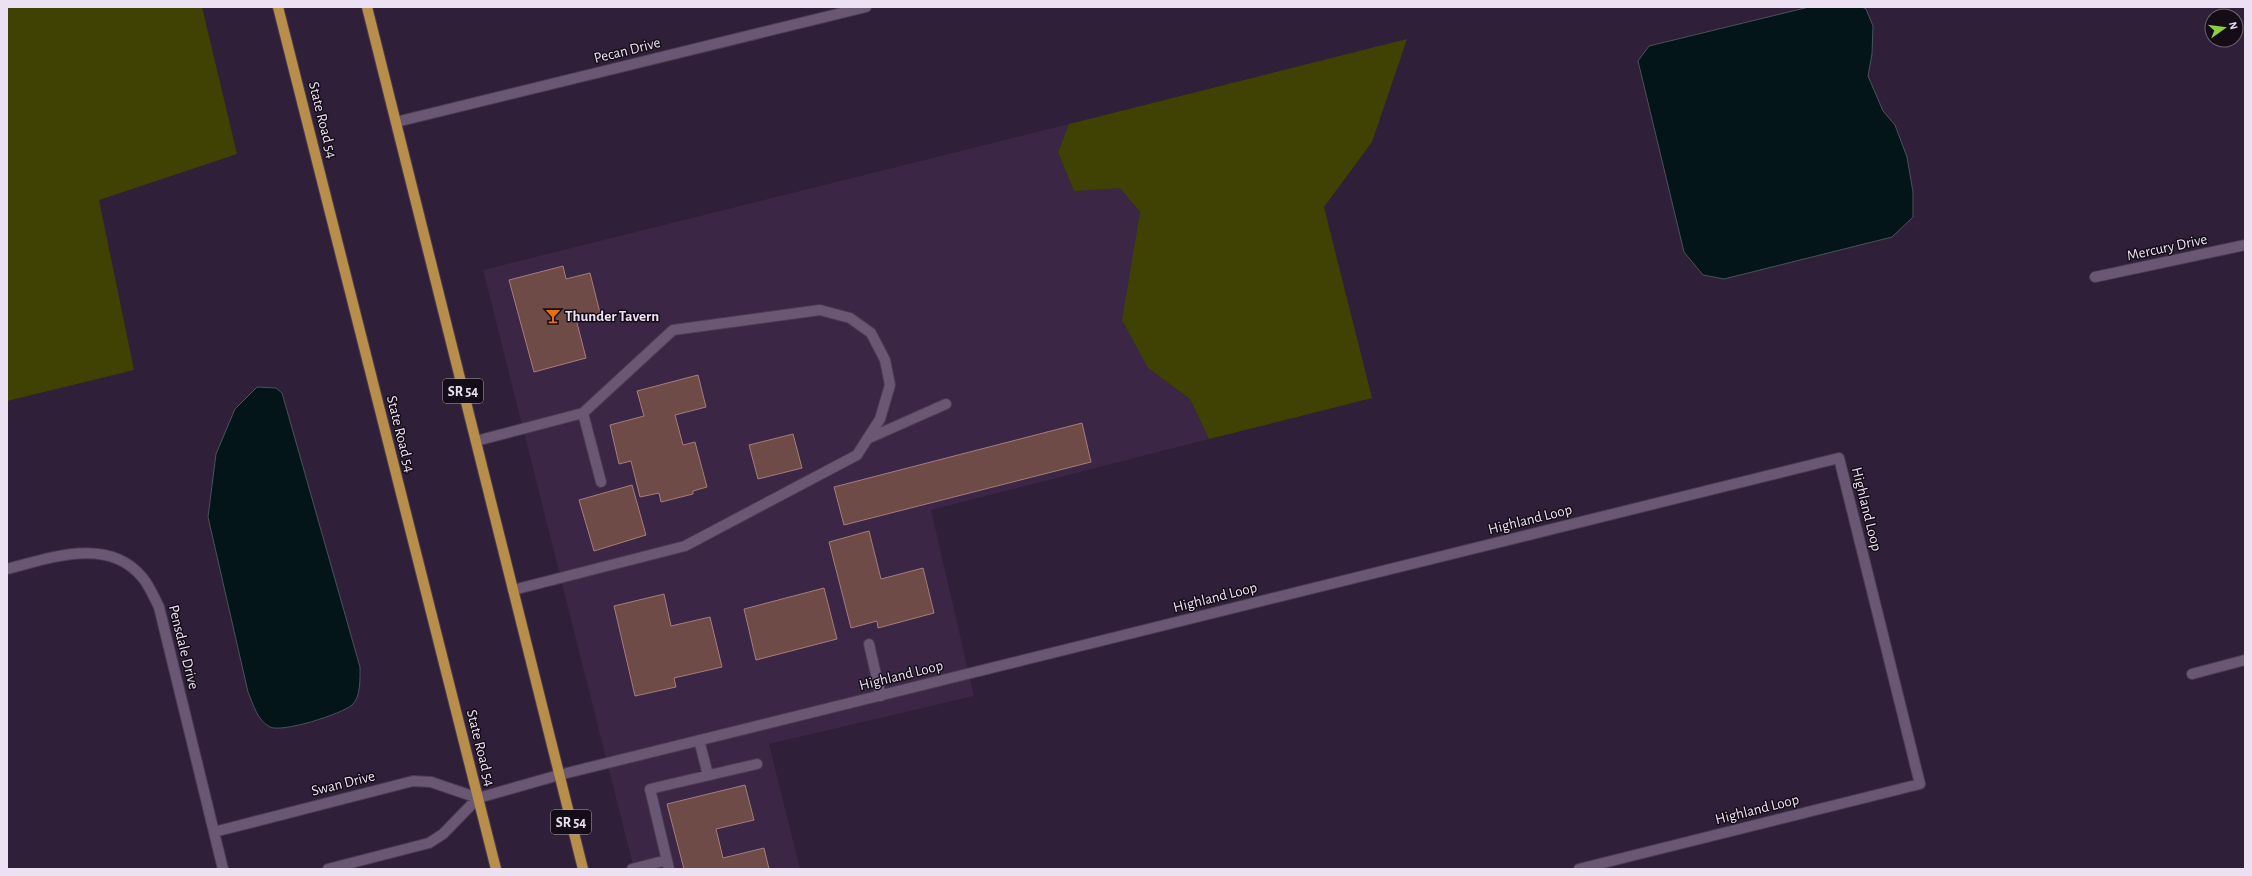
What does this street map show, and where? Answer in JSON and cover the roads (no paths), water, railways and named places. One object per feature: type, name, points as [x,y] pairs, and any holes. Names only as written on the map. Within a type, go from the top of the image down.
[{"type":"main road","name":"State Road 54","points":[[278,7],[496,869]]},
{"type":"main road","name":"SR 54","points":[[367,7],[583,869]]},
{"type":"street","name":"Pecan Drive","points":[[396,122],[866,7]]},
{"type":"street","name":"Mercury Drive","points":[[2095,277],[2245,245]]},
{"type":"street","points":[[476,441],[582,413],[673,330],[820,310],[850,318],[871,334],[885,360],[890,385],[880,419],[857,455],[685,546],[513,590]]},
{"type":"street","points":[[867,439],[946,404]]},
{"type":"street","points":[[582,413],[601,482]]},
{"type":"street","name":"Highland Loop","points":[[559,775],[1839,458],[1920,784],[1579,869]]},
{"type":"street","name":"Pensdale Drive","points":[[7,569],[66,554],[94,553],[122,559],[142,577],[159,607],[223,869]]},
{"type":"street","points":[[869,644],[881,696]]},
{"type":"street","points":[[2192,674],[2245,660]]},
{"type":"street","points":[[699,740],[708,775]]},
{"type":"street","points":[[632,869],[668,865],[650,789],[757,764]]},
{"type":"street","points":[[328,869],[429,843],[443,834],[478,798],[559,775]]},
{"type":"street","name":"Swan Drive","points":[[214,832],[412,781],[431,782],[478,798]]},
{"type":"place","name":"Thunder Tavern","points":[[553,316]]}]
